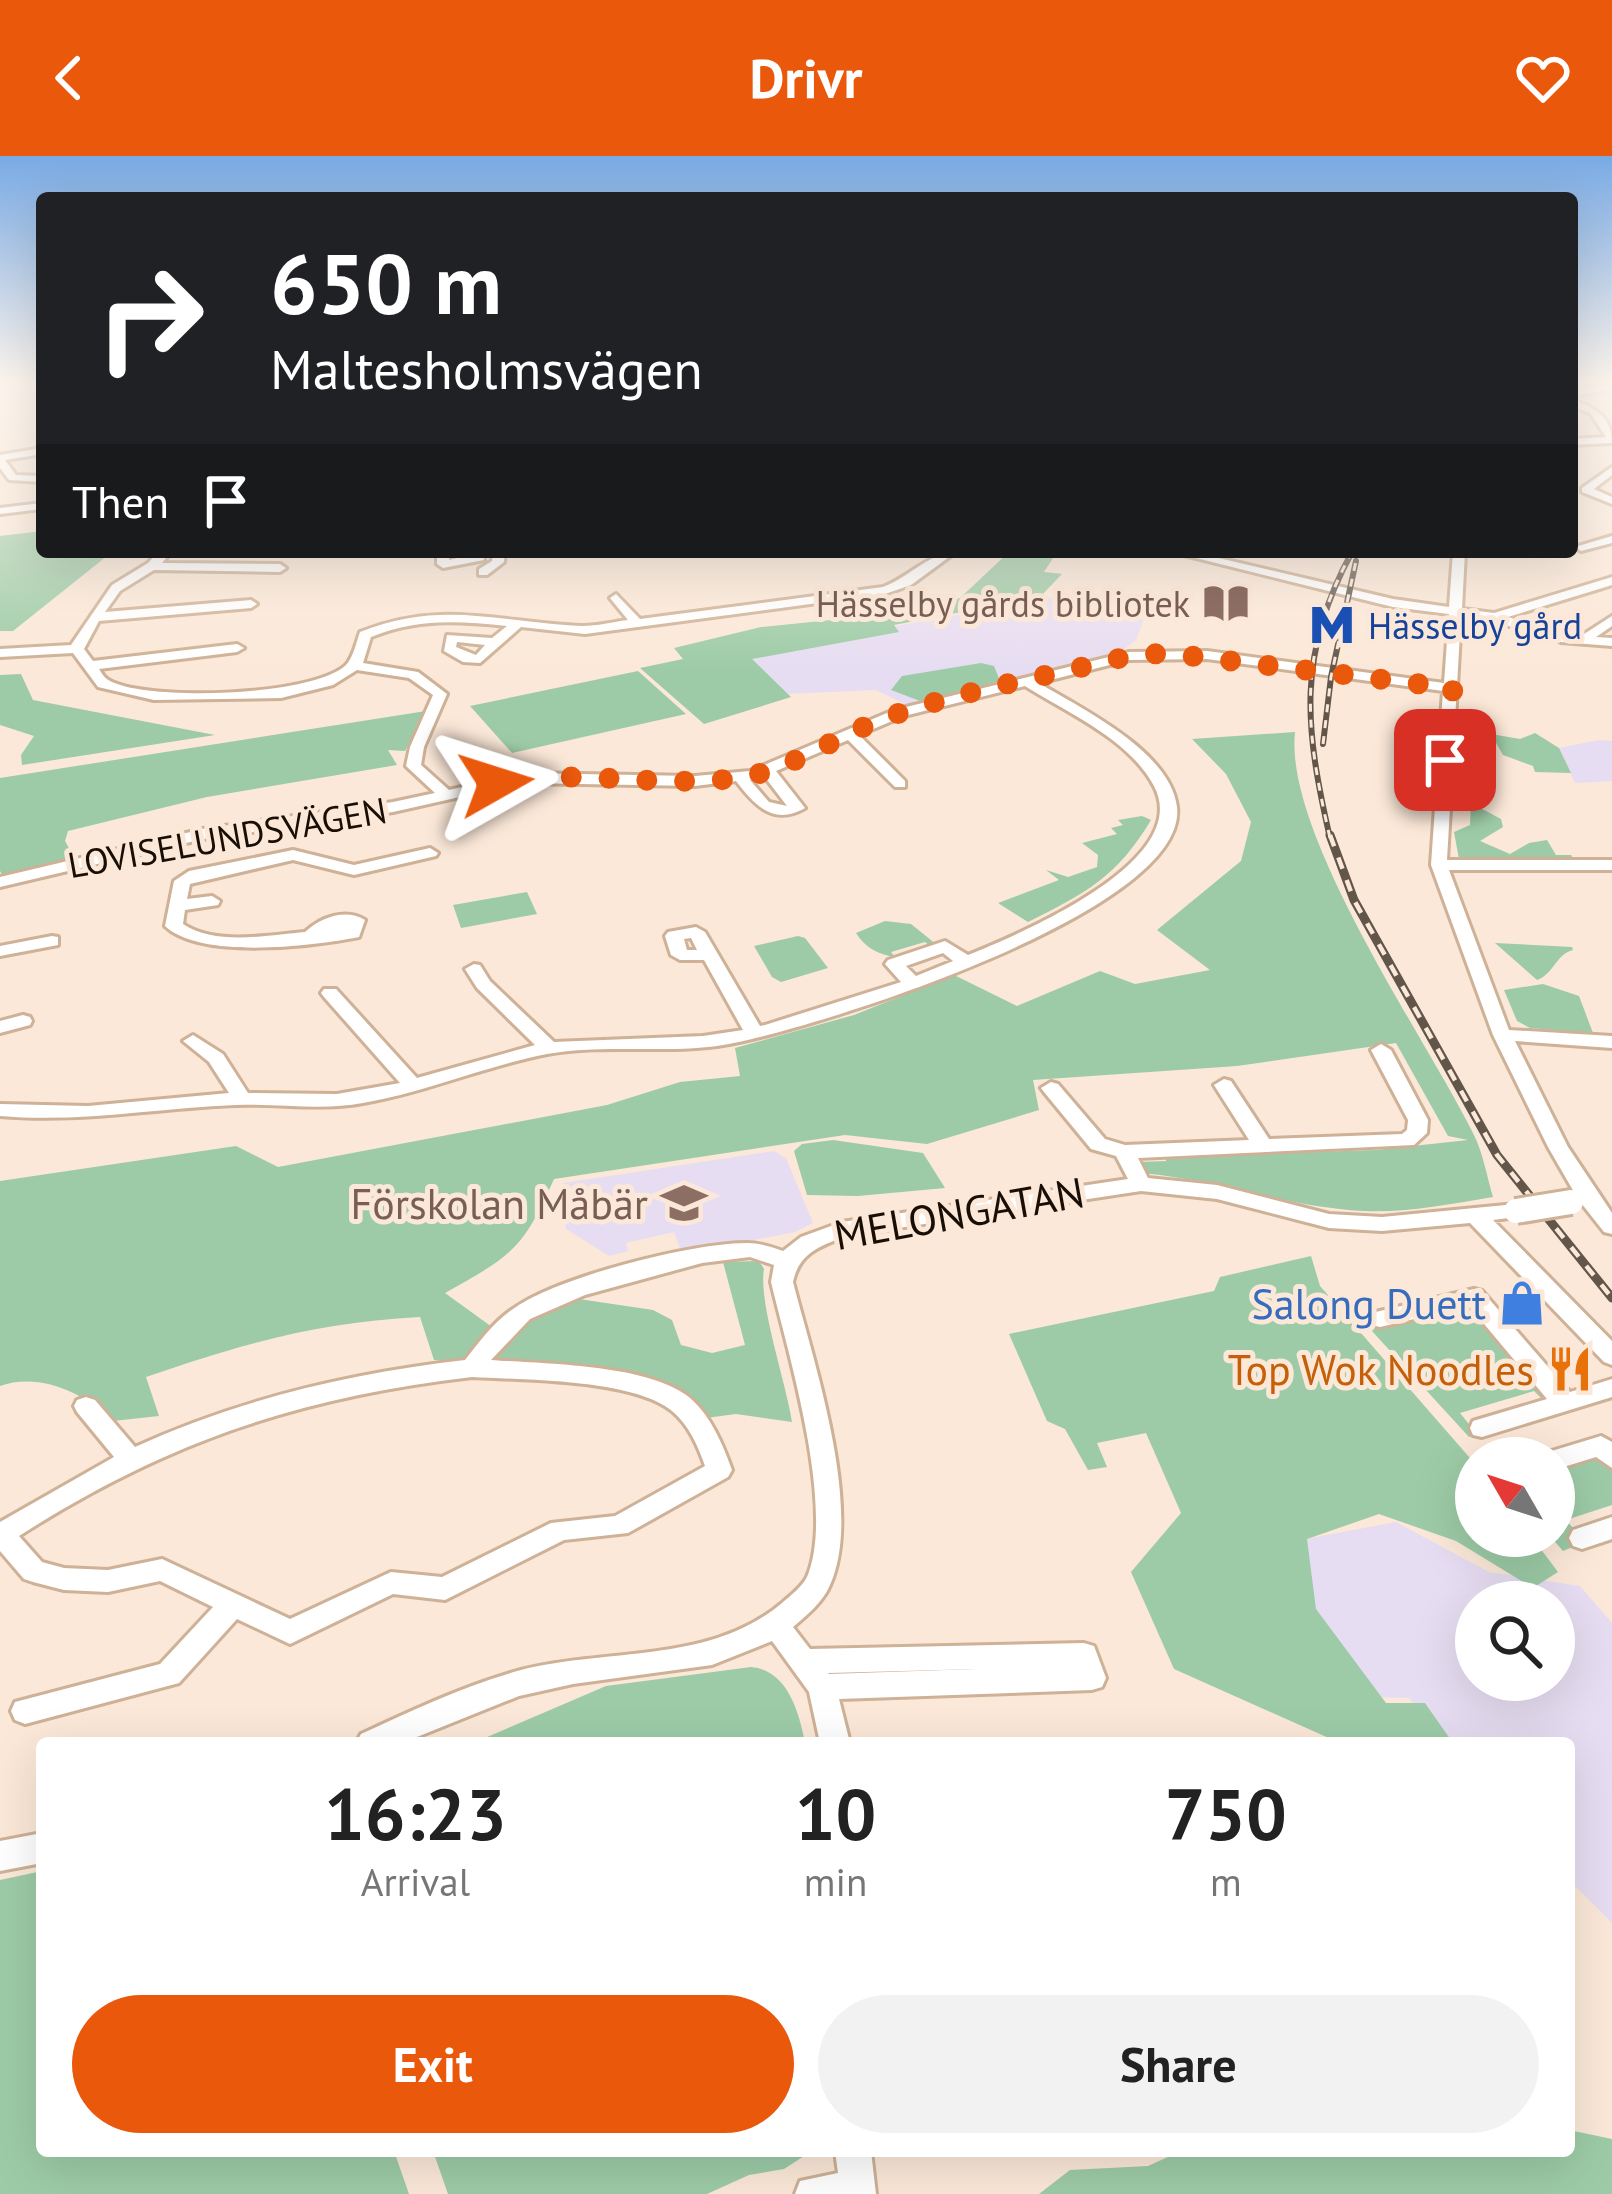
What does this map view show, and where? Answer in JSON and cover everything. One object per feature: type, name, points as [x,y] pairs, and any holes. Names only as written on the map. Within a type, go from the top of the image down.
[{"type":"street","points":[[1579,490],[1612,501]]},
{"type":"street","points":[[0,505],[36,502]]},
{"type":"street","points":[[1581,547],[1612,539]]},
{"type":"street","points":[[77,649],[116,588],[159,558]]},
{"type":"street","points":[[444,558],[443,563],[477,558]]},
{"type":"street","points":[[483,572],[498,558]]},
{"type":"street","points":[[355,667],[365,634],[397,622],[448,616],[585,630],[885,590],[907,582],[941,558]]},
{"type":"street","points":[[1203,558],[1394,603],[1495,617],[1533,631],[1612,642]]},
{"type":"street","points":[[1459,558],[1438,865],[1502,1035],[1580,1201],[1612,1227]]},
{"type":"street","points":[[152,566],[280,568]]},
{"type":"street","points":[[1495,617],[1612,581]]},
{"type":"street","points":[[616,598],[637,623]]},
{"type":"street","points":[[96,617],[251,604]]},
{"type":"street","points":[[1583,640],[1612,620]]},
{"type":"street","points":[[495,642],[518,623]]},
{"type":"street","points":[[0,653],[77,649]]},
{"type":"street","points":[[77,649],[103,684],[123,692],[201,697],[306,690],[355,667],[413,675],[440,694],[438,707],[413,752],[412,766],[446,795]]},
{"type":"street","points":[[89,666],[237,649]]},
{"type":"street","name":"LOVISELUNDSVÄGEN","points":[[0,882],[164,842],[522,778],[695,781],[740,777],[773,768],[899,713],[1129,656],[1166,653],[1453,688]]},
{"type":"street","points":[[0,1110],[69,1114],[242,1098],[345,1099],[413,1086],[549,1048],[726,1039],[914,984],[967,962],[1126,882],[1165,837],[1171,816],[1166,790],[1154,771],[1096,725],[1028,682]]},
{"type":"street","points":[[850,734],[900,784]]},
{"type":"street","points":[[740,777],[766,809],[782,813],[797,808],[773,768]]},
{"type":"street","points":[[293,856],[304,820]]},
{"type":"street","points":[[312,935],[193,938],[174,926],[182,881],[293,856],[354,870],[430,853]]},
{"type":"street","points":[[1438,865],[1612,865]]},
{"type":"street","points":[[176,906],[212,902]]},
{"type":"street","points":[[0,951],[52,941]]},
{"type":"street","points":[[914,984],[894,964],[945,946],[967,962]]},
{"type":"street","points":[[706,956],[754,1032]]},
{"type":"street","points":[[473,969],[549,1048]]},
{"type":"street","points":[[330,993],[413,1086]]},
{"type":"street","points":[[0,1027],[22,1021]]},
{"type":"street","points":[[1502,1035],[1612,1042]]},
{"type":"street","points":[[193,1041],[217,1058],[242,1098]]},
{"type":"street","name":"MELONGATAN","points":[[1051,1088],[1098,1144],[1124,1152],[1407,1139],[1417,1133],[1418,1120],[1381,1051]]},
{"type":"street","points":[[1224,1085],[1264,1146]]},
{"type":"street","name":"MELONGATAN","points":[[1124,1152],[1141,1184]]},
{"type":"street","name":"MELONGATAN","points":[[786,1261],[809,1241],[842,1229],[1141,1184],[1217,1192],[1329,1221],[1382,1224],[1478,1217],[1580,1201]]},
{"type":"street","points":[[1478,1217],[1612,1356]]},
{"type":"street","points":[[385,1737],[474,1698],[540,1678],[724,1650],[778,1628],[819,1583],[828,1515],[814,1418],[782,1282],[786,1261],[752,1250],[687,1260],[532,1307],[504,1327],[472,1368]]},
{"type":"street","points":[[1380,1319],[1474,1297],[1565,1403]]},
{"type":"street","points":[[472,1368],[573,1376],[676,1400],[712,1447],[719,1470],[620,1526],[560,1530],[446,1589],[391,1583],[290,1632],[162,1570],[108,1581],[64,1580],[33,1571],[5,1526],[130,1458],[209,1423],[325,1388],[472,1368]]},
{"type":"street","points":[[1481,1428],[1612,1388]]},
{"type":"street","points":[[86,1406],[130,1458]]},
{"type":"street","points":[[1575,1454],[1601,1446],[1612,1458]]},
{"type":"street","points":[[1582,1538],[1612,1528]]},
{"type":"street","points":[[25,1711],[169,1674],[233,1604]]},
{"type":"street","points":[[778,1628],[822,1688],[834,1737]]},
{"type":"street","points":[[805,1661],[1084,1655],[1092,1678],[822,1688]]},
{"type":"street","points":[[0,1856],[36,1848]]},
{"type":"street","points":[[812,2194],[856,2178]]},
{"type":"shaded area","points":[[1061,596],[1131,605],[1146,614],[1136,640],[1123,650],[906,705],[876,690],[785,694],[737,655]]},
{"type":"shaded area","points":[[1612,741],[1612,781],[1575,783],[1559,748]]},
{"type":"shaded area","name":"Förskolan Måbär","points":[[774,1151],[786,1158],[813,1223],[795,1232],[682,1254],[674,1232],[626,1243],[628,1251],[609,1256],[566,1229],[563,1183]]},
{"type":"shaded area","points":[[1396,1522],[1489,1572],[1548,1581],[1455,1581],[1455,1701],[1575,1701],[1575,1585],[1580,1586],[1612,1623],[1612,1923],[1575,1886],[1575,1737],[1439,1737],[1409,1698],[1341,1696],[1229,1553]]},
{"type":"green space","points":[[36,532],[36,558],[104,558],[13,631],[0,631],[0,536]]},
{"type":"green space","points":[[1003,558],[1053,558],[1044,572],[1062,574],[1040,597],[894,625],[899,632],[752,659],[791,697],[704,724],[640,668],[683,659],[674,648],[761,627],[900,613],[960,598]]},
{"type":"green space","points":[[981,663],[994,666],[1000,681],[920,701],[891,690],[902,676]]},
{"type":"green space","points":[[638,671],[686,714],[512,753],[470,706]]},
{"type":"green space","points":[[21,674],[33,700],[215,735],[22,765],[21,755],[34,736],[0,725],[0,675]]},
{"type":"green space","points":[[426,711],[405,751],[388,750],[397,765],[207,797],[68,831],[65,841],[75,859],[3,877],[0,871],[0,778]]},
{"type":"green space","points":[[1295,732],[1298,775],[1334,879],[1474,1135],[1493,1197],[1363,1211],[1142,1173],[1138,1162],[1166,1161],[1166,1157],[1376,1150],[1468,1140],[1448,1136],[1396,1043],[1237,1066],[1033,1080],[1039,1110],[927,1144],[845,1135],[554,1179],[533,1222],[513,1249],[445,1293],[492,1327],[579,1299],[653,1310],[672,1320],[681,1345],[712,1353],[745,1345],[723,1262],[759,1261],[792,1422],[736,1414],[706,1418],[679,1398],[614,1374],[540,1364],[434,1360],[420,1317],[281,1336],[146,1377],[159,1416],[113,1421],[61,1388],[30,1382],[0,1386],[0,1181],[236,1146],[278,1167],[607,1105],[680,1082],[740,1076],[735,1048],[854,1015],[954,975],[1017,1006],[1100,971],[1135,984],[1210,970],[1157,930],[1241,861],[1251,822],[1226,774],[1192,739]]},
{"type":"green space","points":[[1535,733],[1559,748],[1571,773],[1535,772],[1533,766],[1503,755],[1491,734],[1520,739]]},
{"type":"green space","points":[[1471,803],[1501,819],[1503,827],[1480,841],[1510,854],[1547,840],[1556,855],[1571,855],[1574,860],[1459,859],[1454,832],[1470,825]]},
{"type":"green space","points":[[1142,816],[1151,820],[1126,856],[1083,892],[1028,922],[998,903],[1059,880],[1046,870],[1068,877],[1097,867],[1098,855],[1082,843],[1117,834],[1111,828],[1123,825],[1118,820]]},
{"type":"green space","points":[[527,892],[537,914],[461,928],[453,905]]},
{"type":"green space","points":[[885,921],[911,924],[937,945],[925,942],[891,952],[895,957],[873,950],[856,933]]},
{"type":"green space","points":[[805,938],[828,968],[781,982],[772,977],[754,946]]},
{"type":"green space","points":[[1495,943],[1572,947],[1573,950],[1537,980]]},
{"type":"green space","points":[[1543,984],[1579,996],[1593,1033],[1530,1028],[1517,1021],[1504,990]]},
{"type":"green space","points":[[833,1140],[923,1153],[945,1188],[807,1195],[794,1151],[802,1144]]},
{"type":"green space","points":[[1311,1256],[1320,1286],[1455,1441],[1455,1541],[1379,1514],[1307,1539],[1316,1609],[1386,1703],[1425,1703],[1449,1737],[1327,1737],[1174,1669],[1131,1572],[1181,1513],[1146,1433],[1097,1443],[1107,1467],[1088,1470],[1065,1429],[1047,1421],[1009,1334],[1214,1291],[1220,1277]]},
{"type":"green space","points":[[1469,1305],[1555,1397],[1544,1401],[1534,1391],[1460,1413],[1477,1434],[1469,1437],[1371,1330],[1376,1323]]},
{"type":"green space","points":[[1590,1455],[1612,1465],[1612,1505],[1575,1517],[1575,1458]]},
{"type":"green space","points":[[1482,1557],[1547,1557],[1558,1572],[1544,1581],[1522,1581]]},
{"type":"green space","points":[[751,1667],[764,1670],[790,1695],[803,1737],[487,1737],[606,1686]]},
{"type":"green space","points":[[36,1872],[36,2157],[396,2157],[409,2194],[0,2194],[0,1880]]},
{"type":"green space","points":[[1575,2131],[1612,2139],[1612,2194],[1039,2194],[1070,2170],[1148,2166],[1168,2157],[1575,2157]]},
{"type":"green space","points":[[435,2157],[803,2157],[784,2169],[749,2175],[707,2194],[448,2194]]},
{"type":"railway","points":[[1330,838],[1315,762],[1311,692],[1321,624],[1349,558]]},
{"type":"railway","points":[[1323,744],[1331,677],[1356,561]]},
{"type":"railway","points":[[1330,835],[1354,900],[1497,1155],[1612,1298]]},
{"type":"place","name":"Hässelby gårds bibliotek","points":[[1226,603]]},
{"type":"place","name":"Hässelby gård","points":[[1332,625]]},
{"type":"place","name":"Förskolan Måbär","points":[[684,1203]]},
{"type":"place","name":"Salong Duett","points":[[1522,1303]]},
{"type":"place","name":"Top Wok Noodles","points":[[1570,1369]]},
{"type":"route","points":[[496,783],[522,778],[695,781],[754,775],[899,713],[1129,656],[1166,653],[1453,688],[1445,760]]}]
